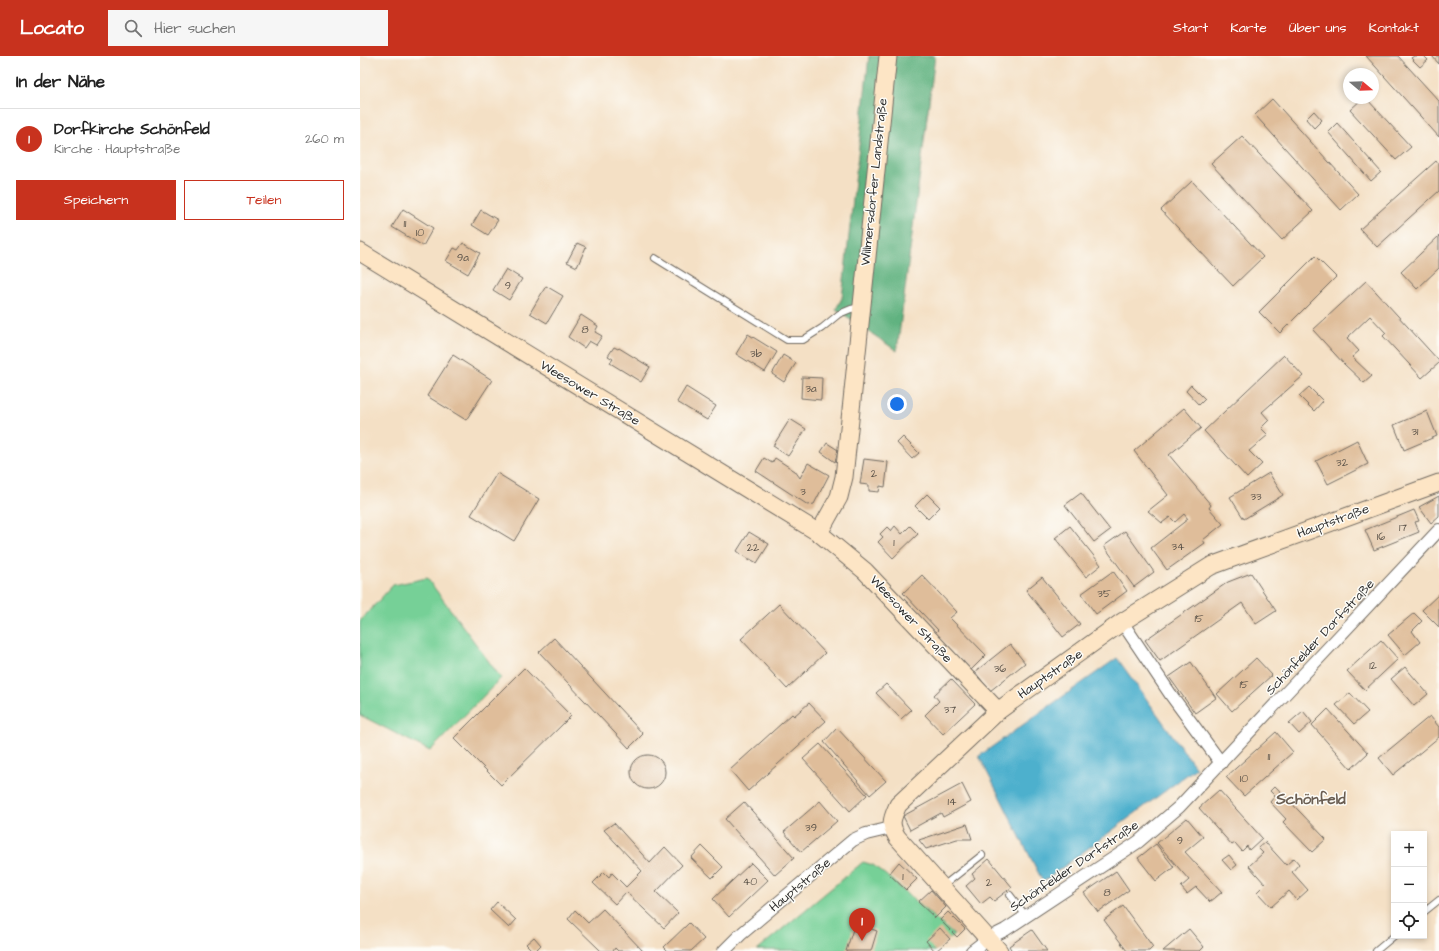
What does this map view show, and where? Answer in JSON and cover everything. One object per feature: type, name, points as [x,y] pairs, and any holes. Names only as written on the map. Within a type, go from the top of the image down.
[{"type":"main road","name":"Willmersdorfer Landstraße","points":[[861,307],[888,56]]},
{"type":"main road","name":"Weesower Straße","points":[[360,252],[820,533],[865,571],[998,711]]},
{"type":"main road","points":[[820,533],[839,497],[844,477],[861,307]]},
{"type":"main road","name":"Hauptstraße","points":[[892,828],[892,818],[898,805],[998,711],[1122,622],[1211,566],[1439,483]]},
{"type":"main road","points":[[892,828],[897,837],[994,945]]},
{"type":"street","name":"Schönfelder Dorfstraße","points":[[972,951],[994,945],[1005,930],[1138,842],[1179,807],[1439,530]]},
{"type":"street","points":[[1122,622],[1171,695],[1221,763]]},
{"type":"street","name":"Hauptstraße","points":[[724,951],[740,935],[853,840],[866,834],[892,828]]},
{"type":"lane","points":[[655,258],[787,340],[803,340],[822,328],[839,314],[861,307]]},
{"type":"lane","points":[[942,887],[982,854]]},
{"type":"lane","points":[[1010,895],[1026,916]]},
{"type":"lane","points":[[1427,910],[1439,900]]},
{"type":"lane","points":[[1376,951],[1391,938]]},
{"type":"green space","points":[[869,56],[935,56],[897,351],[836,309],[842,298]]},
{"type":"green space","points":[[427,578],[501,678],[430,751],[360,715],[360,621],[393,585]]},
{"type":"green space","points":[[863,862],[873,865],[887,876],[954,935],[935,951],[757,950]]},
{"type":"water","points":[[1117,658],[1196,768],[1043,882],[979,756]]},
{"type":"building","points":[[1366,56],[1398,56],[1439,101],[1439,137],[1379,70],[1379,68],[1377,68]]},
{"type":"building","points":[[1414,56],[1424,56],[1428,60],[1420,67],[1411,58]]},
{"type":"building","points":[[1432,56],[1439,56],[1439,64]]},
{"type":"building","points":[[1272,99],[1358,194],[1341,210],[1255,115]]},
{"type":"building","points":[[1356,104],[1372,104],[1411,147],[1396,160],[1350,110]]},
{"type":"building","points":[[1314,111],[1322,120],[1314,128],[1306,119]]},
{"type":"building","points":[[1337,123],[1381,172],[1371,181],[1328,132]]},
{"type":"building","points":[[1242,136],[1313,211],[1282,240],[1211,164]]},
{"type":"building","points":[[1436,161],[1439,165],[1439,191],[1377,247],[1360,229]]},
{"type":"building","points":[[1192,181],[1263,257],[1233,286],[1161,210]]},
{"type":"building","points":[[403,209],[433,228],[423,246],[392,227]]},
{"type":"building","points":[[481,210],[498,220],[488,235],[472,225]]},
{"type":"building","points":[[1439,236],[1439,268],[1417,289],[1401,272]]},
{"type":"building","points":[[463,243],[480,253],[468,274],[446,261],[454,248],[458,250]]},
{"type":"building","points":[[577,243],[586,247],[577,267],[567,262]]},
{"type":"building","points":[[1315,256],[1336,277],[1280,333],[1259,312]]},
{"type":"building","points":[[506,269],[522,279],[509,300],[493,290]]},
{"type":"building","points":[[1366,281],[1439,361],[1439,363],[1422,378],[1383,336],[1386,333],[1370,316],[1347,338],[1359,351],[1352,357],[1372,376],[1364,383],[1344,364],[1313,330]]},
{"type":"building","points":[[546,286],[563,296],[547,323],[530,313]]},
{"type":"building","points":[[581,315],[598,326],[595,332],[602,336],[596,345],[589,341],[584,348],[568,337]]},
{"type":"building","points":[[748,334],[777,352],[765,372],[736,354]]},
{"type":"building","points":[[614,347],[619,348],[650,367],[641,382],[610,363],[613,359],[608,356]]},
{"type":"building","points":[[453,355],[492,380],[466,420],[427,396]]},
{"type":"building","points":[[783,355],[796,363],[784,382],[772,374]]},
{"type":"building","points":[[1284,355],[1303,376],[1262,412],[1269,420],[1261,428],[1268,435],[1249,451],[1262,464],[1247,478],[1204,431]]},
{"type":"building","points":[[802,377],[822,378],[821,400],[801,398]]},
{"type":"building","points":[[1191,385],[1205,399],[1199,405],[1186,391]]},
{"type":"building","points":[[686,387],[716,406],[707,420],[677,402]]},
{"type":"building","points":[[1309,387],[1323,401],[1314,411],[1299,396]]},
{"type":"building","points":[[1184,408],[1201,428],[1169,455],[1211,505],[1209,508],[1223,524],[1203,540],[1205,543],[1167,570],[1151,548],[1188,519],[1184,514],[1175,522],[1170,517],[1162,523],[1148,511],[1168,495],[1134,451]]},
{"type":"building","points":[[1427,411],[1437,436],[1404,450],[1394,425]]},
{"type":"building","points":[[790,419],[806,429],[788,456],[773,446]]},
{"type":"building","points":[[903,437],[919,453],[912,459],[897,443]]},
{"type":"building","points":[[1357,440],[1368,464],[1328,484],[1316,461]]},
{"type":"building","points":[[827,443],[838,450],[835,462],[821,452]]},
{"type":"building","points":[[764,458],[772,463],[775,458],[795,471],[800,478],[808,463],[829,475],[814,504],[808,505],[756,471]]},
{"type":"building","points":[[864,459],[888,462],[885,487],[880,486],[879,492],[869,491],[869,485],[860,484]]},
{"type":"building","points":[[497,473],[539,499],[514,541],[471,515]]},
{"type":"building","points":[[1269,473],[1283,495],[1244,519],[1230,497]]},
{"type":"building","points":[[1081,493],[1110,530],[1094,542],[1065,505]]},
{"type":"building","points":[[927,494],[940,507],[928,519],[915,506]]},
{"type":"building","points":[[1439,496],[1439,516],[1431,523],[1419,507]]},
{"type":"building","points":[[1414,510],[1419,521],[1415,522],[1419,532],[1374,550],[1365,530]]},
{"type":"building","points":[[895,526],[902,534],[910,526],[918,534],[893,558],[878,542],[883,537],[880,534],[887,527],[891,531]]},
{"type":"building","points":[[1070,526],[1101,565],[1086,577],[1055,538]]},
{"type":"building","points":[[1125,531],[1154,572],[1134,587],[1104,546]]},
{"type":"building","points":[[749,532],[769,544],[757,563],[750,559],[750,561],[737,551]]},
{"type":"building","points":[[1113,571],[1127,591],[1096,614],[1081,594]]},
{"type":"building","points":[[1251,573],[1276,611],[1256,624],[1242,603],[1160,661],[1145,640],[1228,582]]},
{"type":"building","points":[[922,575],[957,612],[950,618],[986,655],[971,670],[935,633],[938,630],[903,593]]},
{"type":"building","points":[[1042,577],[1080,624],[1063,637],[1026,590]]},
{"type":"building","points":[[1439,594],[1439,627],[1422,610]]},
{"type":"building","points":[[779,604],[825,653],[787,689],[741,639]]},
{"type":"building","points":[[1414,613],[1422,621],[1412,631],[1420,642],[1405,655],[1388,635]]},
{"type":"building","points":[[554,638],[643,734],[629,748],[539,652]]},
{"type":"building","points":[[1381,640],[1398,659],[1365,690],[1347,671]]},
{"type":"building","points":[[1010,644],[1025,663],[990,691],[975,672]]},
{"type":"building","points":[[1256,658],[1272,675],[1232,711],[1217,694]]},
{"type":"building","points":[[1191,662],[1216,698],[1195,713],[1169,677]]},
{"type":"building","points":[[1405,667],[1428,694],[1414,706],[1391,679]]},
{"type":"building","points":[[524,668],[571,716],[501,785],[454,738]]},
{"type":"building","points":[[951,679],[975,704],[943,734],[925,715],[939,701],[934,695]]},
{"type":"building","points":[[886,684],[911,710],[901,719],[876,693]]},
{"type":"building","points":[[1350,693],[1368,712],[1354,724],[1336,705]]},
{"type":"building","points":[[809,703],[826,721],[748,791],[730,770],[792,714],[794,716]]},
{"type":"building","points":[[1328,709],[1368,753],[1351,769],[1312,725]]},
{"type":"building","points":[[1303,711],[1312,722],[1299,734],[1289,723]]},
{"type":"building","points":[[1430,716],[1439,727],[1439,737],[1393,775],[1379,758]]},
{"type":"building","points":[[837,728],[886,781],[870,795],[824,742]]},
{"type":"building","points":[[1276,732],[1293,752],[1244,796],[1226,777]]},
{"type":"building","points":[[820,744],[867,795],[850,811],[803,759]]},
{"type":"building","points":[[648,755],[660,760],[665,772],[660,784],[648,789],[636,784],[631,772],[636,760]]},
{"type":"building","points":[[962,784],[971,802],[943,817],[941,813],[910,830],[903,816]]},
{"type":"building","points":[[1275,786],[1326,839],[1312,852],[1283,822],[1286,819],[1270,802],[1275,796],[1270,791]]},
{"type":"building","points":[[1219,790],[1262,838],[1249,850],[1247,846],[1242,851],[1235,843],[1232,845],[1199,808]]},
{"type":"building","points":[[820,801],[837,821],[801,852],[784,832]]},
{"type":"building","points":[[744,802],[794,858],[775,875],[725,819]]},
{"type":"building","points":[[1187,818],[1203,837],[1185,852],[1222,892],[1210,902],[1196,887],[1187,894],[1181,887],[1189,880],[1157,843]]},
{"type":"building","points":[[614,823],[650,863],[665,847],[682,865],[656,892],[678,913],[664,928],[626,892],[615,904],[593,883],[604,872],[609,877],[612,873],[626,887],[642,871],[604,830]]},
{"type":"building","points":[[967,824],[972,839],[957,839],[926,849],[919,840]]},
{"type":"building","points":[[1265,842],[1286,865],[1294,858],[1299,864],[1292,872],[1308,890],[1297,900],[1289,891],[1271,907],[1257,892],[1265,884],[1249,866],[1263,853],[1258,848]]},
{"type":"building","points":[[1156,844],[1174,867],[1156,881],[1138,858]]},
{"type":"building","points":[[702,846],[723,867],[712,878],[691,858]]},
{"type":"building","points":[[1229,855],[1237,865],[1231,870],[1222,860]]},
{"type":"building","points":[[989,859],[1012,887],[994,901],[990,897],[981,904],[966,886],[975,878],[972,874]]},
{"type":"building","points":[[899,862],[917,879],[906,890],[889,874]]},
{"type":"building","points":[[751,863],[768,880],[729,917],[713,899]]},
{"type":"building","points":[[1116,871],[1129,890],[1098,912],[1084,893]]},
{"type":"building","points":[[931,890],[946,907],[935,918],[918,902]]},
{"type":"building","points":[[497,902],[516,920],[509,928],[490,910]]},
{"type":"building","points":[[1123,906],[1153,947],[1149,951],[1127,951],[1104,920]]},
{"type":"building","points":[[603,909],[643,951],[618,951],[615,948],[613,951],[601,951],[568,919],[575,910],[588,923]]},
{"type":"building","points":[[948,912],[965,929],[957,937],[940,920]]},
{"type":"building","points":[[689,923],[704,939],[691,951],[668,951],[664,947]]},
{"type":"building","points":[[855,923],[877,931],[871,951],[846,951]]},
{"type":"building","points":[[940,928],[950,939],[935,951],[926,941]]},
{"type":"building","points":[[1189,929],[1204,947],[1200,951],[1163,951]]},
{"type":"building","points":[[1032,930],[1047,951],[1012,951],[1009,946]]},
{"type":"building","points":[[534,937],[541,945],[533,951],[526,944]]},
{"type":"place","name":"Dorfkirche Schönfeld","points":[[862,941]]},
{"type":"district","name":"Schönfeld","points":[[1311,799]]}]
